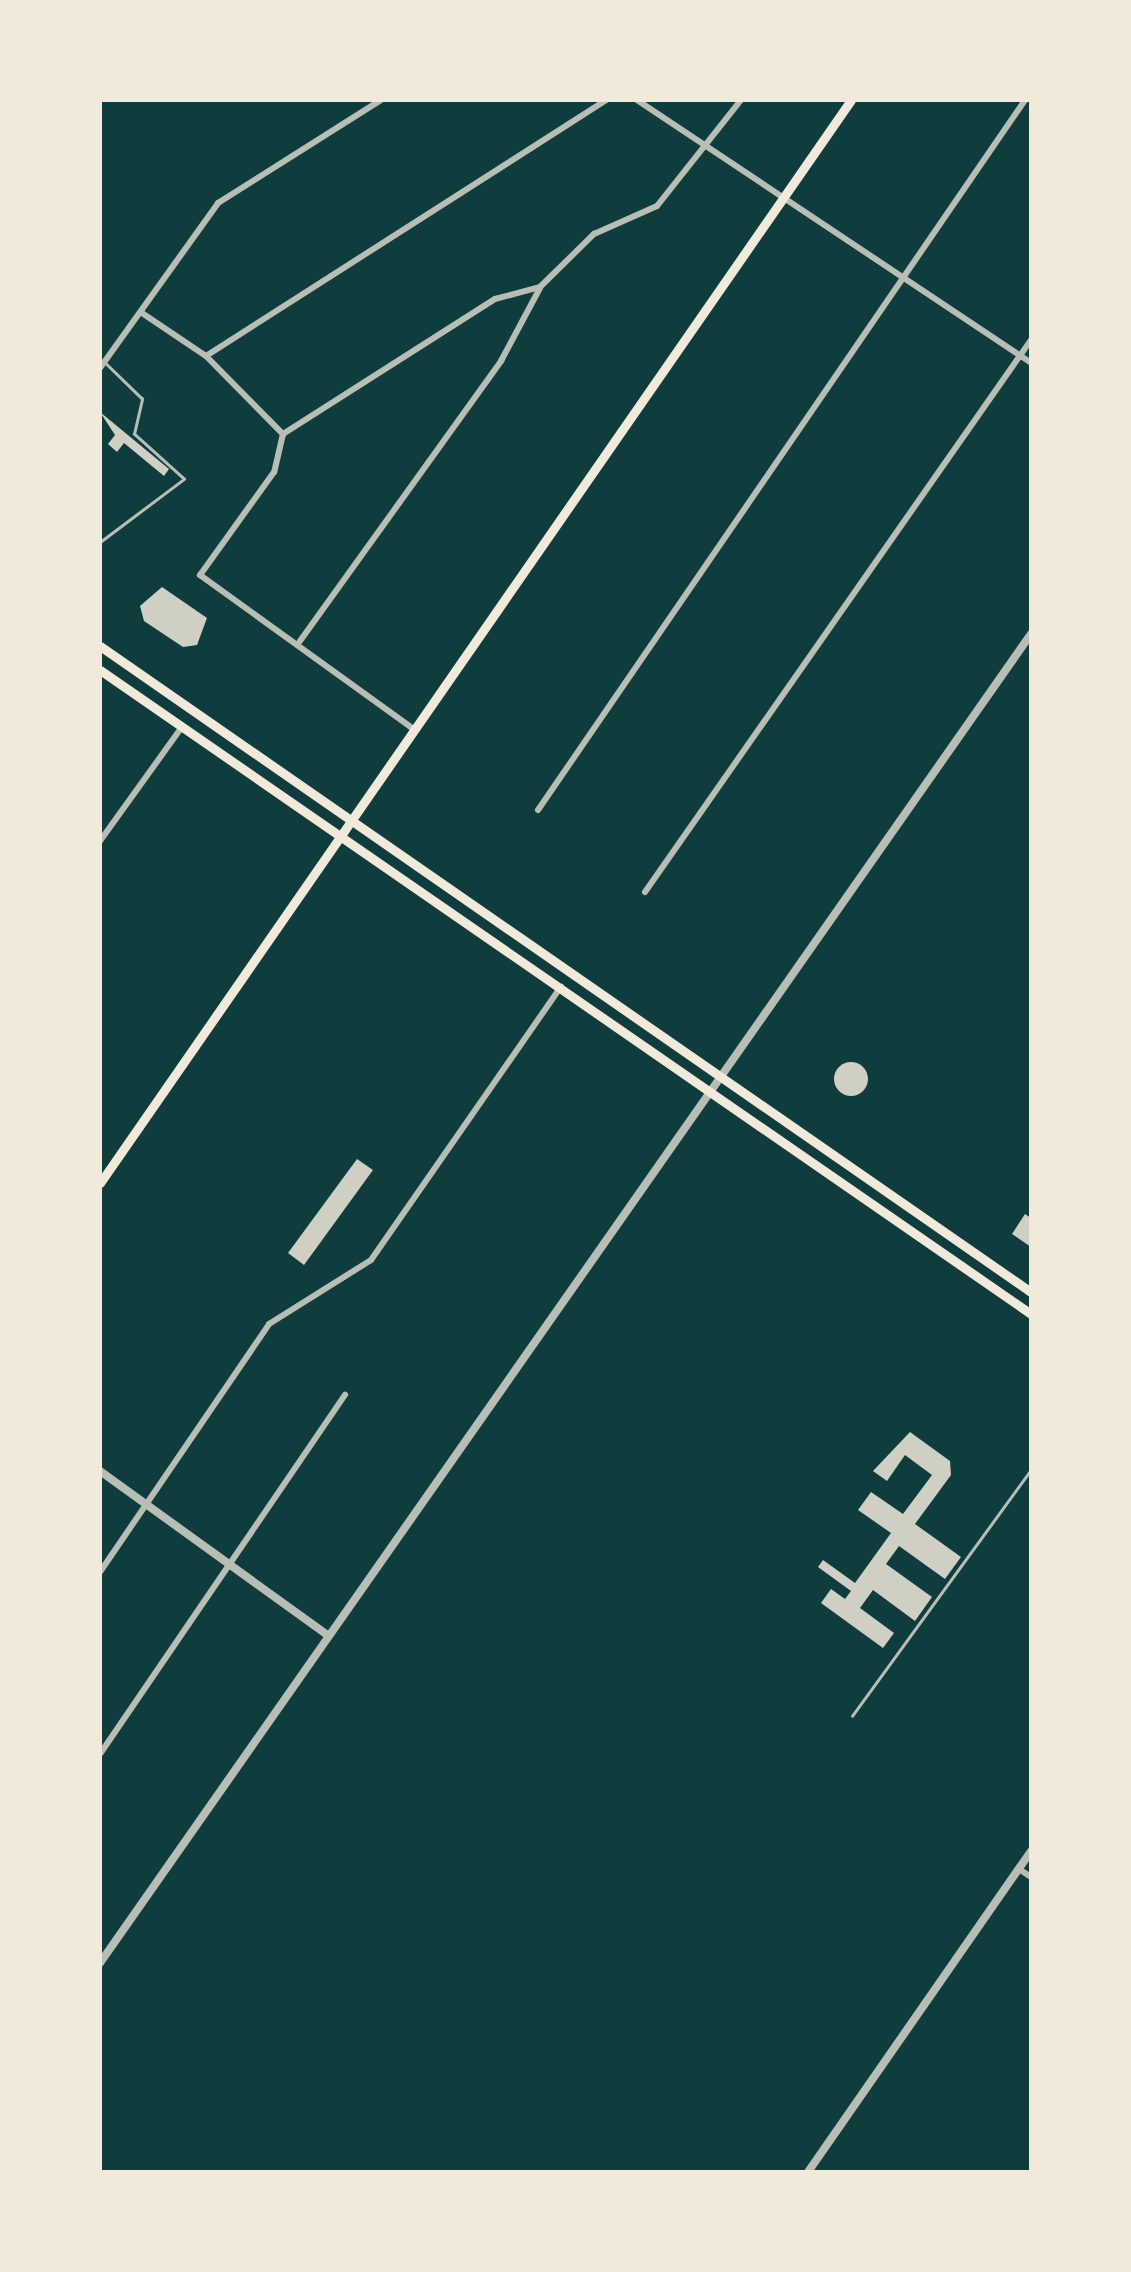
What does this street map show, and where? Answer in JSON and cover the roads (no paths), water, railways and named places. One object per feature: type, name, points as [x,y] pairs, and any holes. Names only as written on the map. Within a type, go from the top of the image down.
[{"type":"main road","points":[[100,1184],[851,100]]},
{"type":"main road","points":[[100,646],[1031,1292]]},
{"type":"main road","points":[[100,670],[1031,1314]]},
{"type":"street","points":[[102,365],[218,203],[381,100]]},
{"type":"street","points":[[206,356],[607,100]]},
{"type":"street","points":[[637,100],[1031,364]]},
{"type":"street","points":[[300,641],[501,361],[540,287],[594,234],[656,206],[741,100]]},
{"type":"street","points":[[538,810],[1025,100]]},
{"type":"street","points":[[415,730],[300,641],[200,575],[274,472],[283,434],[495,299],[540,287]]},
{"type":"street","points":[[142,313],[206,356],[283,434]]},
{"type":"street","points":[[645,892],[1031,340]]},
{"type":"street","points":[[100,1963],[706,1088],[724,1079],[1031,634]]},
{"type":"street","points":[[100,841],[182,726]]},
{"type":"street","points":[[100,1572],[269,1324],[371,1260],[562,986]]},
{"type":"street","points":[[100,1754],[345,1395]]},
{"type":"street","points":[[100,1471],[327,1636]]},
{"type":"street","points":[[808,2172],[1031,1851]]},
{"type":"street","points":[[1019,1869],[1031,1877]]},
{"type":"lane","points":[[100,542],[184,479],[134,434],[142,399],[102,365]]},
{"type":"lane","points":[[1031,1439],[1031,1460]]},
{"type":"lane","points":[[852,1716],[1031,1470]]}]
